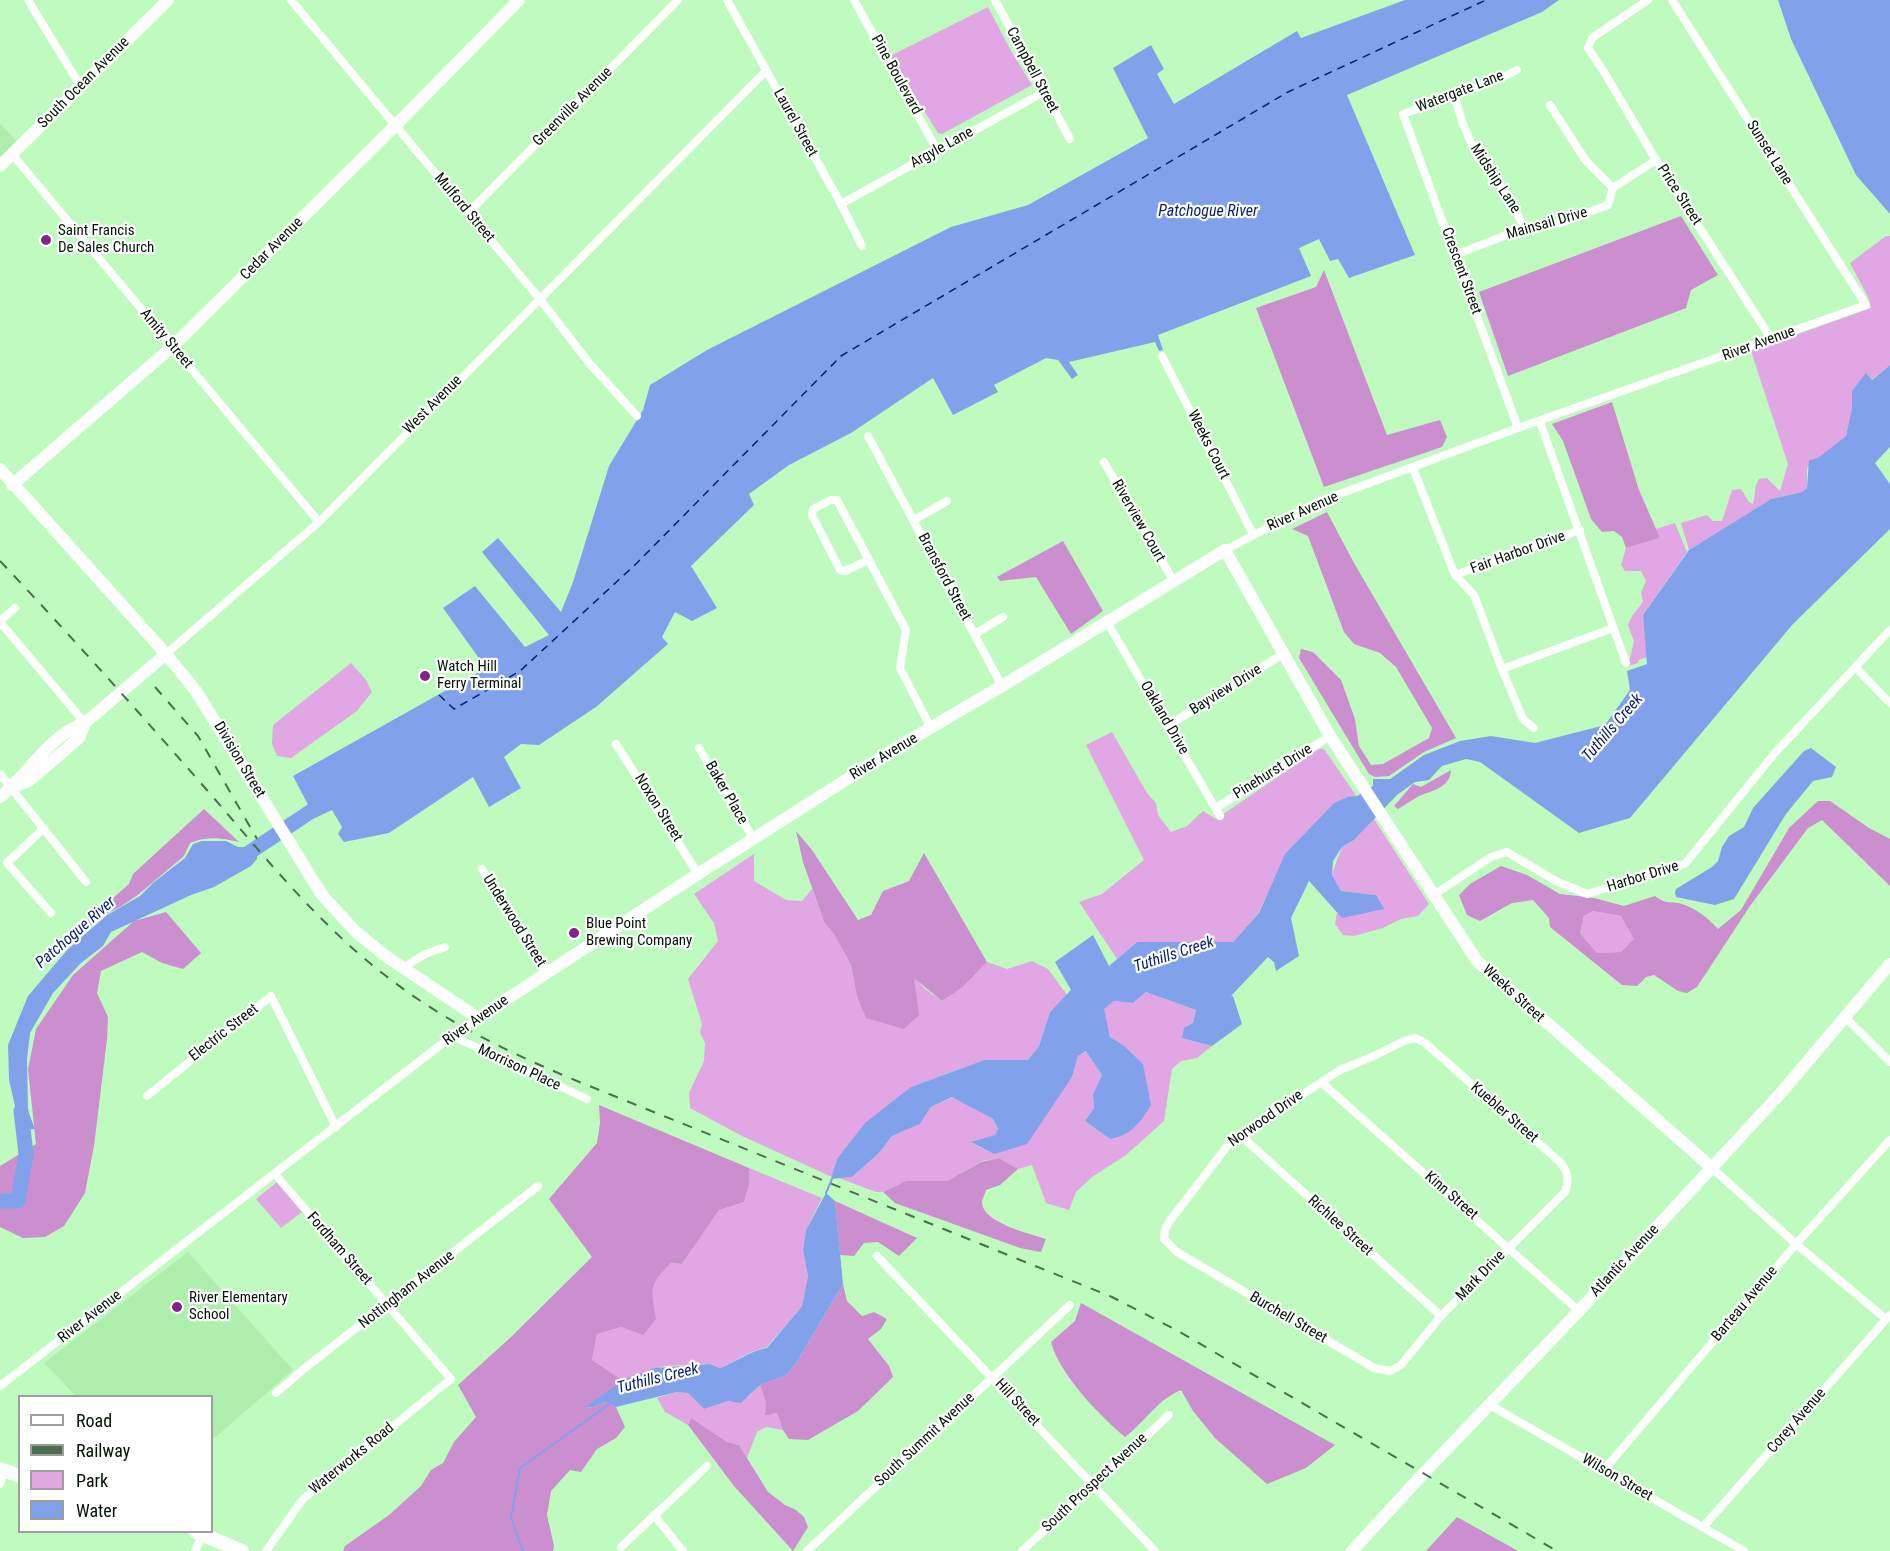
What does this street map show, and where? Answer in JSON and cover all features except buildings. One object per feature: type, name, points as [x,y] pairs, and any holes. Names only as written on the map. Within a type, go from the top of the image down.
[{"type":"main road","name":"South Ocean Avenue","points":[[0,166],[168,0]]},
{"type":"main road","name":"Cedar Avenue","points":[[12,485],[172,347],[396,126],[519,0]]},
{"type":"main road","name":"Division Street","points":[[0,469],[166,654],[196,691],[321,895],[356,932],[403,968],[478,1018]]},
{"type":"main road","name":"River Avenue","points":[[478,1018],[753,838],[1225,550]]},
{"type":"main road","name":"Weeks Street","points":[[1225,550],[1330,736],[1478,961],[1534,1014],[1711,1167]]},
{"type":"main road","name":"West Avenue","points":[[0,797],[12,788],[47,749],[70,728],[85,723],[166,654]]},
{"type":"main road","name":"Atlantic Avenue","points":[[1353,1551],[1423,1473],[1491,1405],[1780,1094],[1890,964]]},
{"type":"main road","points":[[1,1475],[18,1476]]},
{"type":"main road","points":[[200,1533],[242,1551]]},
{"type":"street","points":[[28,0],[81,87]]},
{"type":"street","name":"Mulford Street","points":[[291,0],[539,298],[590,364],[637,416]]},
{"type":"street","name":"Greenville Avenue","points":[[468,213],[678,0]]},
{"type":"street","name":"Laurel Street","points":[[727,0],[862,246]]},
{"type":"street","name":"Pine Boulevard","points":[[854,0],[938,150]]},
{"type":"street","name":"Campbell Street","points":[[994,0],[1070,139]]},
{"type":"street","name":"Price Street","points":[[1648,0],[1593,38],[1588,48],[1656,160],[1772,340]]},
{"type":"street","name":"Sunset Lane","points":[[1672,0],[1866,305]]},
{"type":"street","name":"West Avenue","points":[[166,654],[319,522],[766,70]]},
{"type":"street","name":"Watergate Lane","points":[[1403,114],[1494,81],[1517,70]]},
{"type":"street","name":"Argyle Lane","points":[[841,204],[1044,92]]},
{"type":"street","name":"Midship Lane","points":[[1454,94],[1476,155],[1496,177],[1525,228]]},
{"type":"street","points":[[1550,105],[1586,161],[1613,188]]},
{"type":"street","name":"Crescent Street","points":[[1403,114],[1518,428]]},
{"type":"street","name":"Amity Street","points":[[12,154],[319,522]]},
{"type":"street","name":"Mainsail Drive","points":[[1455,255],[1525,228],[1560,223],[1608,205],[1613,188],[1656,160]]},
{"type":"street","name":"River Avenue","points":[[1225,550],[1318,502],[1518,428],[1866,305]]},
{"type":"street","name":"Weeks Court","points":[[1162,356],[1253,534]]},
{"type":"street","name":"Fair Harbor Drive","points":[[1540,422],[1626,663]]},
{"type":"street","name":"Bransford Street","points":[[868,436],[1002,686]]},
{"type":"street","name":"Riverview Court","points":[[1104,462],[1173,580]]},
{"type":"street","name":"Fair Harbor Drive","points":[[1413,468],[1455,575],[1474,595],[1523,719],[1534,728]]},
{"type":"street","points":[[869,560],[845,571],[840,570],[812,515],[813,509],[831,500],[837,500],[869,560],[906,630],[900,668],[931,728]]},
{"type":"street","points":[[914,520],[947,501]]},
{"type":"street","name":"Fair Harbor Drive","points":[[1455,575],[1580,530]]},
{"type":"street","points":[[15,608],[0,621],[85,723]]},
{"type":"street","points":[[975,634],[1003,617]]},
{"type":"street","name":"Oakland Drive","points":[[1107,622],[1218,812]]},
{"type":"street","points":[[1502,669],[1613,628]]},
{"type":"street","name":"Harbor Drive","points":[[1435,894],[1488,859],[1507,852],[1556,881],[1587,894],[1685,864],[1774,754],[1890,630]]},
{"type":"street","name":"Bayview Drive","points":[[1169,725],[1283,654]]},
{"type":"street","points":[[1855,667],[1890,703]]},
{"type":"street","name":"Pinehurst Drive","points":[[1218,812],[1330,736]]},
{"type":"street","name":"Noxon Street","points":[[616,744],[698,874]]},
{"type":"street","name":"Baker Place","points":[[699,748],[753,838]]},
{"type":"street","points":[[0,774],[86,882]]},
{"type":"street","points":[[44,828],[7,863],[51,913]]},
{"type":"street","name":"Underwood Street","points":[[482,869],[547,973]]},
{"type":"street","points":[[403,968],[425,954],[445,947]]},
{"type":"street","name":"Electric Street","points":[[147,1096],[271,996],[336,1127]]},
{"type":"street","name":"River Avenue","points":[[0,1386],[478,1018]]},
{"type":"street","points":[[1846,1018],[1890,1062]]},
{"type":"street","name":"Morrison Place","points":[[452,1036],[587,1099]]},
{"type":"street","name":"Norwood Drive","points":[[1177,1252],[1164,1239],[1165,1230],[1231,1141],[1340,1070],[1404,1041],[1415,1038],[1424,1042]]},
{"type":"street","name":"Kuebler Street","points":[[1424,1042],[1560,1162],[1567,1171],[1569,1182],[1565,1192]]},
{"type":"street","name":"Kinn Street","points":[[1322,1082],[1579,1311]]},
{"type":"street","name":"Richlee Street","points":[[1240,1136],[1441,1316]]},
{"type":"street","name":"Barteau Avenue","points":[[1603,1471],[1796,1244],[1890,1140]]},
{"type":"street","name":"Weeks Street","points":[[1711,1167],[1796,1244],[1888,1317]]},
{"type":"street","name":"Fordham Street","points":[[275,1174],[451,1379]]},
{"type":"street","name":"Nottingham Avenue","points":[[276,1393],[538,1186]]},
{"type":"street","name":"Mark Drive","points":[[1401,1365],[1441,1316],[1565,1192]]},
{"type":"street","name":"Burchell Street","points":[[1177,1252],[1374,1368],[1390,1371],[1401,1365]]},
{"type":"street","name":"Hill Street","points":[[877,1256],[1155,1551]]},
{"type":"street","name":"South Summit Avenue","points":[[807,1551],[1070,1305]]},
{"type":"street","name":"Corey Avenue","points":[[1703,1527],[1888,1317]]},
{"type":"street","name":"Waterworks Road","points":[[266,1551],[303,1499],[451,1379]]},
{"type":"street","name":"Wilson Street","points":[[1491,1405],[1744,1551]]},
{"type":"street","name":"South Prospect Avenue","points":[[1022,1551],[1168,1415]]},
{"type":"street","points":[[621,1547],[707,1466]]},
{"type":"street","points":[[654,1515],[683,1551]]},
{"type":"street","points":[[195,1551],[200,1533]]},
{"type":"shaded area","points":[[0,123],[16,141],[0,158]]},
{"type":"shaded area","points":[[1681,216],[1718,275],[1691,290],[1686,308],[1508,376],[1479,292]]},
{"type":"shaded area","points":[[1324,270],[1387,435],[1440,420],[1447,437],[1442,447],[1324,487],[1256,308],[1316,287]]},
{"type":"shaded area","points":[[1612,402],[1639,490],[1660,538],[1626,548],[1622,537],[1614,531],[1602,532],[1591,519],[1563,441],[1552,424]]},
{"type":"shaded area","points":[[1327,512],[1354,563],[1456,738],[1424,752],[1389,776],[1375,777],[1369,774],[1299,658],[1301,649],[1313,652],[1341,680],[1355,719],[1359,746],[1371,765],[1383,764],[1429,738],[1432,728],[1396,667],[1380,653],[1354,644],[1344,632],[1308,536],[1292,529]]},
{"type":"shaded area","points":[[1063,541],[1103,611],[1071,634],[1036,577],[1000,581],[997,577]]},
{"type":"shaded area","points":[[1451,770],[1448,781],[1440,788],[1419,796],[1398,809],[1394,806],[1413,784],[1421,787]]},
{"type":"shaded area","points":[[1818,801],[1830,801],[1869,828],[1890,839],[1890,886],[1822,820],[1808,828],[1750,906],[1697,987],[1687,993],[1678,991],[1654,975],[1646,977],[1637,986],[1622,985],[1550,927],[1549,918],[1533,900],[1512,903],[1480,921],[1467,915],[1459,895],[1470,884],[1501,866],[1527,875],[1560,894],[1594,898],[1624,906],[1655,896],[1666,902],[1693,908],[1718,929],[1741,910],[1789,828]],"holes":[[[1593,911],[1621,916],[1634,939],[1621,952],[1597,953],[1580,933],[1584,916]]]},
{"type":"shaded area","points":[[204,809],[239,842],[214,838],[190,843],[184,856],[139,894],[106,914],[76,937],[72,934],[129,884],[133,874]]},
{"type":"shaded area","points":[[796,831],[812,850],[858,920],[871,915],[883,891],[909,881],[924,853],[987,962],[963,987],[942,1001],[914,978],[919,1015],[904,1029],[866,1018],[857,996],[851,965],[834,934],[824,922],[803,862]]},
{"type":"shaded area","points":[[166,912],[201,953],[183,969],[162,963],[142,952],[101,971],[97,993],[108,1017],[107,1039],[94,1146],[85,1193],[64,1226],[45,1237],[23,1238],[0,1227],[0,1166],[36,1144],[28,1069],[36,1029],[73,975],[134,921]]},
{"type":"shaded area","points":[[599,1105],[749,1168],[749,1185],[744,1202],[719,1210],[682,1264],[671,1263],[658,1277],[652,1294],[656,1319],[643,1335],[622,1327],[597,1334],[592,1360],[622,1380],[585,1408],[605,1402],[616,1407],[625,1427],[616,1438],[597,1449],[581,1472],[570,1470],[551,1491],[547,1515],[554,1546],[553,1551],[343,1551],[345,1546],[389,1515],[421,1486],[431,1470],[443,1463],[454,1442],[476,1417],[458,1385],[510,1338],[592,1257],[549,1199],[597,1143],[600,1123]]},
{"type":"shaded area","points":[[999,1158],[1018,1169],[1000,1185],[986,1190],[982,1200],[984,1210],[1009,1227],[1046,1239],[1041,1252],[1020,1248],[895,1203],[883,1192],[906,1181],[947,1181],[981,1162]]},
{"type":"shaded area","points":[[835,1201],[917,1238],[899,1256],[878,1242],[864,1243],[854,1256],[840,1255]]},
{"type":"shaded area","name":"River Elementary School","points":[[188,1252],[293,1370],[213,1439],[213,1395],[75,1395],[44,1363]]},
{"type":"shaded area","points":[[843,1284],[847,1301],[862,1316],[874,1312],[887,1319],[881,1329],[868,1339],[889,1366],[893,1377],[858,1411],[808,1440],[789,1439],[777,1413],[765,1416],[766,1403],[760,1385],[785,1376],[795,1365]]},
{"type":"shaded area","points":[[1081,1303],[1335,1445],[1306,1468],[1267,1484],[1215,1438],[1193,1411],[1181,1390],[1165,1399],[1125,1437],[1082,1394],[1063,1368],[1051,1342],[1075,1321]]},
{"type":"shaded area","points":[[691,1418],[727,1442],[739,1445],[768,1492],[804,1517],[808,1527],[793,1551],[734,1486],[688,1425]]},
{"type":"shaded area","points":[[1457,1517],[1518,1551],[1426,1551]]},
{"type":"green space","points":[[988,7],[1032,85],[942,134],[938,133],[890,56]]},
{"type":"green space","points":[[1886,236],[1890,236],[1890,365],[1871,380],[1867,374],[1852,391],[1852,407],[1846,436],[1807,468],[1807,488],[1802,492],[1771,499],[1689,550],[1681,523],[1707,515],[1713,521],[1722,521],[1732,490],[1741,489],[1749,502],[1753,504],[1759,479],[1767,478],[1780,491],[1788,464],[1751,351],[1871,308],[1868,297],[1850,263]]},
{"type":"green space","points":[[1675,523],[1687,552],[1643,615],[1647,657],[1628,666],[1634,641],[1628,625],[1643,601],[1641,593],[1646,581],[1641,571],[1625,571],[1621,565],[1626,548],[1660,538],[1656,529]]},
{"type":"green space","points":[[351,663],[366,680],[372,692],[357,711],[291,758],[277,756],[272,744],[273,725]]},
{"type":"green space","points":[[1112,732],[1147,793],[1156,803],[1158,815],[1171,832],[1187,826],[1203,811],[1216,819],[1319,749],[1324,749],[1357,797],[1347,797],[1334,803],[1286,854],[1258,914],[1233,942],[1137,942],[1117,959],[1079,902],[1102,894],[1144,860],[1086,745]]},
{"type":"green space","points":[[1374,819],[1429,904],[1418,916],[1401,919],[1383,928],[1354,936],[1343,935],[1335,924],[1337,912],[1342,918],[1376,895],[1341,891],[1332,875],[1333,871],[1342,847],[1354,840]]},
{"type":"green space","points":[[754,854],[754,881],[786,900],[802,901],[812,889],[824,922],[834,934],[851,965],[857,996],[914,977],[925,989],[942,1001],[963,987],[987,962],[1007,969],[1032,961],[1048,969],[1067,995],[1050,1012],[1039,1046],[1028,1060],[984,1060],[911,1087],[837,1159],[832,1177],[742,1136],[690,1108],[689,1093],[704,1061],[705,1043],[700,1033],[702,1024],[688,979],[718,941],[714,923],[694,894]]},
{"type":"green space","points":[[1593,911],[1621,916],[1635,939],[1621,952],[1597,953],[1580,933],[1584,916]]},
{"type":"green space","points":[[1146,992],[1196,1010],[1193,1023],[1183,1038],[1212,1046],[1197,1058],[1181,1061],[1172,1069],[1164,1121],[1126,1155],[1092,1177],[1076,1192],[1069,1210],[1046,1203],[1032,1165],[1018,1169],[999,1158],[982,1161],[947,1181],[906,1181],[883,1192],[876,1192],[839,1178],[852,1177],[879,1153],[892,1136],[920,1124],[931,1107],[953,1097],[993,1119],[998,1130],[995,1135],[972,1143],[994,1154],[1072,1077],[1078,1056],[1087,1051],[1102,1075],[1093,1094],[1094,1108],[1085,1121],[1110,1139],[1123,1045],[1110,1037],[1103,1009],[1114,1001],[1133,1003]]},
{"type":"green space","points":[[749,1168],[822,1198],[806,1230],[803,1250],[808,1276],[802,1306],[766,1348],[754,1351],[720,1368],[710,1364],[664,1366],[622,1380],[592,1360],[597,1334],[622,1327],[651,1293],[655,1278],[671,1263],[682,1264],[719,1210],[744,1202],[749,1185]]},
{"type":"green space","points":[[277,1182],[302,1212],[281,1228],[256,1199]]},
{"type":"green space","points":[[760,1385],[766,1403],[766,1416],[777,1413],[783,1430],[766,1427],[757,1432],[747,1458],[739,1445],[727,1442],[691,1418],[688,1425],[665,1412],[657,1398],[677,1392],[688,1393],[704,1409],[748,1397]]},
{"type":"water","name":"Patchogue River","points":[[1405,0],[1559,0],[1542,12],[1347,95],[1415,255],[1349,278],[1338,259],[1330,261],[1319,239],[1299,248],[1311,276],[1158,335],[1163,350],[1159,351],[1155,342],[1069,362],[1078,375],[1072,379],[1058,360],[1046,358],[994,385],[998,392],[953,415],[933,378],[851,433],[789,465],[749,494],[754,505],[691,566],[717,608],[692,621],[675,612],[662,637],[668,644],[596,707],[539,745],[521,744],[504,757],[521,788],[489,807],[473,777],[389,833],[344,842],[338,834],[342,827],[332,810],[315,818],[293,776],[486,668],[443,608],[475,586],[525,647],[549,635],[482,552],[498,538],[561,612],[573,582],[609,466],[643,410],[650,385],[707,350],[951,227],[1028,205],[1148,138],[1113,68],[1151,45],[1164,69],[1157,74],[1174,104],[1297,31],[1301,38]]},
{"type":"water","points":[[1778,0],[1890,0],[1890,214],[1856,175],[1791,39]]},
{"type":"water","points":[[1890,365],[1890,447],[1875,463],[1890,484],[1890,529],[1793,624],[1630,818],[1579,833],[1480,762],[1466,759],[1442,766],[1429,780],[1415,782],[1397,795],[1354,840],[1342,847],[1333,861],[1332,875],[1341,891],[1376,895],[1384,909],[1342,918],[1309,881],[1291,918],[1299,956],[1276,971],[1274,962],[1268,957],[1231,996],[1233,996],[1242,1024],[1212,1046],[1182,1038],[1184,1028],[1193,1023],[1196,1010],[1146,992],[1133,1003],[1114,1001],[1104,1009],[1110,1037],[1123,1045],[1143,1064],[1151,1105],[1139,1123],[1130,1131],[1110,1139],[1085,1121],[1094,1108],[1093,1094],[1102,1075],[1086,1051],[1078,1056],[1072,1077],[1027,1144],[994,1154],[971,1142],[995,1135],[998,1129],[993,1119],[952,1097],[931,1107],[920,1124],[892,1136],[879,1153],[852,1177],[831,1179],[837,1159],[865,1123],[911,1087],[984,1060],[1028,1060],[1039,1046],[1050,1012],[1071,990],[1055,962],[1093,935],[1109,966],[1137,942],[1233,942],[1259,913],[1285,854],[1334,803],[1347,797],[1357,796],[1373,786],[1373,779],[1390,779],[1424,755],[1460,741],[1491,736],[1535,743],[1605,725],[1630,690],[1627,671],[1647,664],[1643,615],[1689,550],[1771,499],[1802,492],[1807,488],[1809,460],[1818,458],[1846,436],[1852,407],[1852,391],[1866,373],[1872,380]]},
{"type":"water","points":[[1811,748],[1836,767],[1832,777],[1813,781],[1786,814],[1734,899],[1715,905],[1676,897],[1676,889],[1718,861],[1722,847],[1729,836],[1744,827],[1753,808],[1804,751]]},
{"type":"water","points":[[202,841],[226,841],[238,847],[250,847],[257,855],[257,859],[251,866],[214,887],[191,895],[111,932],[103,946],[81,963],[53,993],[30,1033],[27,1060],[28,1111],[35,1129],[23,1130],[18,1119],[9,1080],[8,1045],[28,996],[68,949],[107,915],[140,896],[185,858],[193,844]]},
{"type":"water","points":[[826,1193],[835,1201],[843,1284],[795,1365],[785,1376],[760,1385],[741,1403],[728,1401],[704,1409],[688,1393],[677,1392],[616,1407],[605,1402],[584,1408],[622,1380],[655,1368],[710,1364],[720,1368],[767,1348],[802,1306],[808,1276],[803,1250],[806,1230]]},
{"type":"waterway","name":"Patchogue River","points":[[238,860],[328,800]]},
{"type":"waterway","name":"Patchogue River","points":[[0,1201],[18,1201],[26,1154],[21,1111]]},
{"type":"waterway","name":"Tuthills Creek","points":[[826,1193],[832,1179]]},
{"type":"waterway","name":"Tuthills Creek","points":[[523,1551],[511,1518],[520,1468],[611,1403]]},
{"type":"ferry route","points":[[439,695],[454,709],[520,671],[637,563],[841,356],[1288,92],[1486,0]]},
{"type":"railway","points":[[0,561],[108,678],[319,916],[365,959],[434,1010],[503,1048],[577,1081],[1112,1297],[1178,1331],[1557,1551]]},
{"type":"railway","points":[[155,687],[198,736],[257,839]]},
{"type":"place","name":"Saint Francis De Sales Church","points":[[46,240]]},
{"type":"place","name":"Watch Hill Ferry Terminal","points":[[425,676]]},
{"type":"place","name":"Blue Point Brewing Company","points":[[574,933]]},
{"type":"place","name":"River Elementary School","points":[[177,1307]]}]
